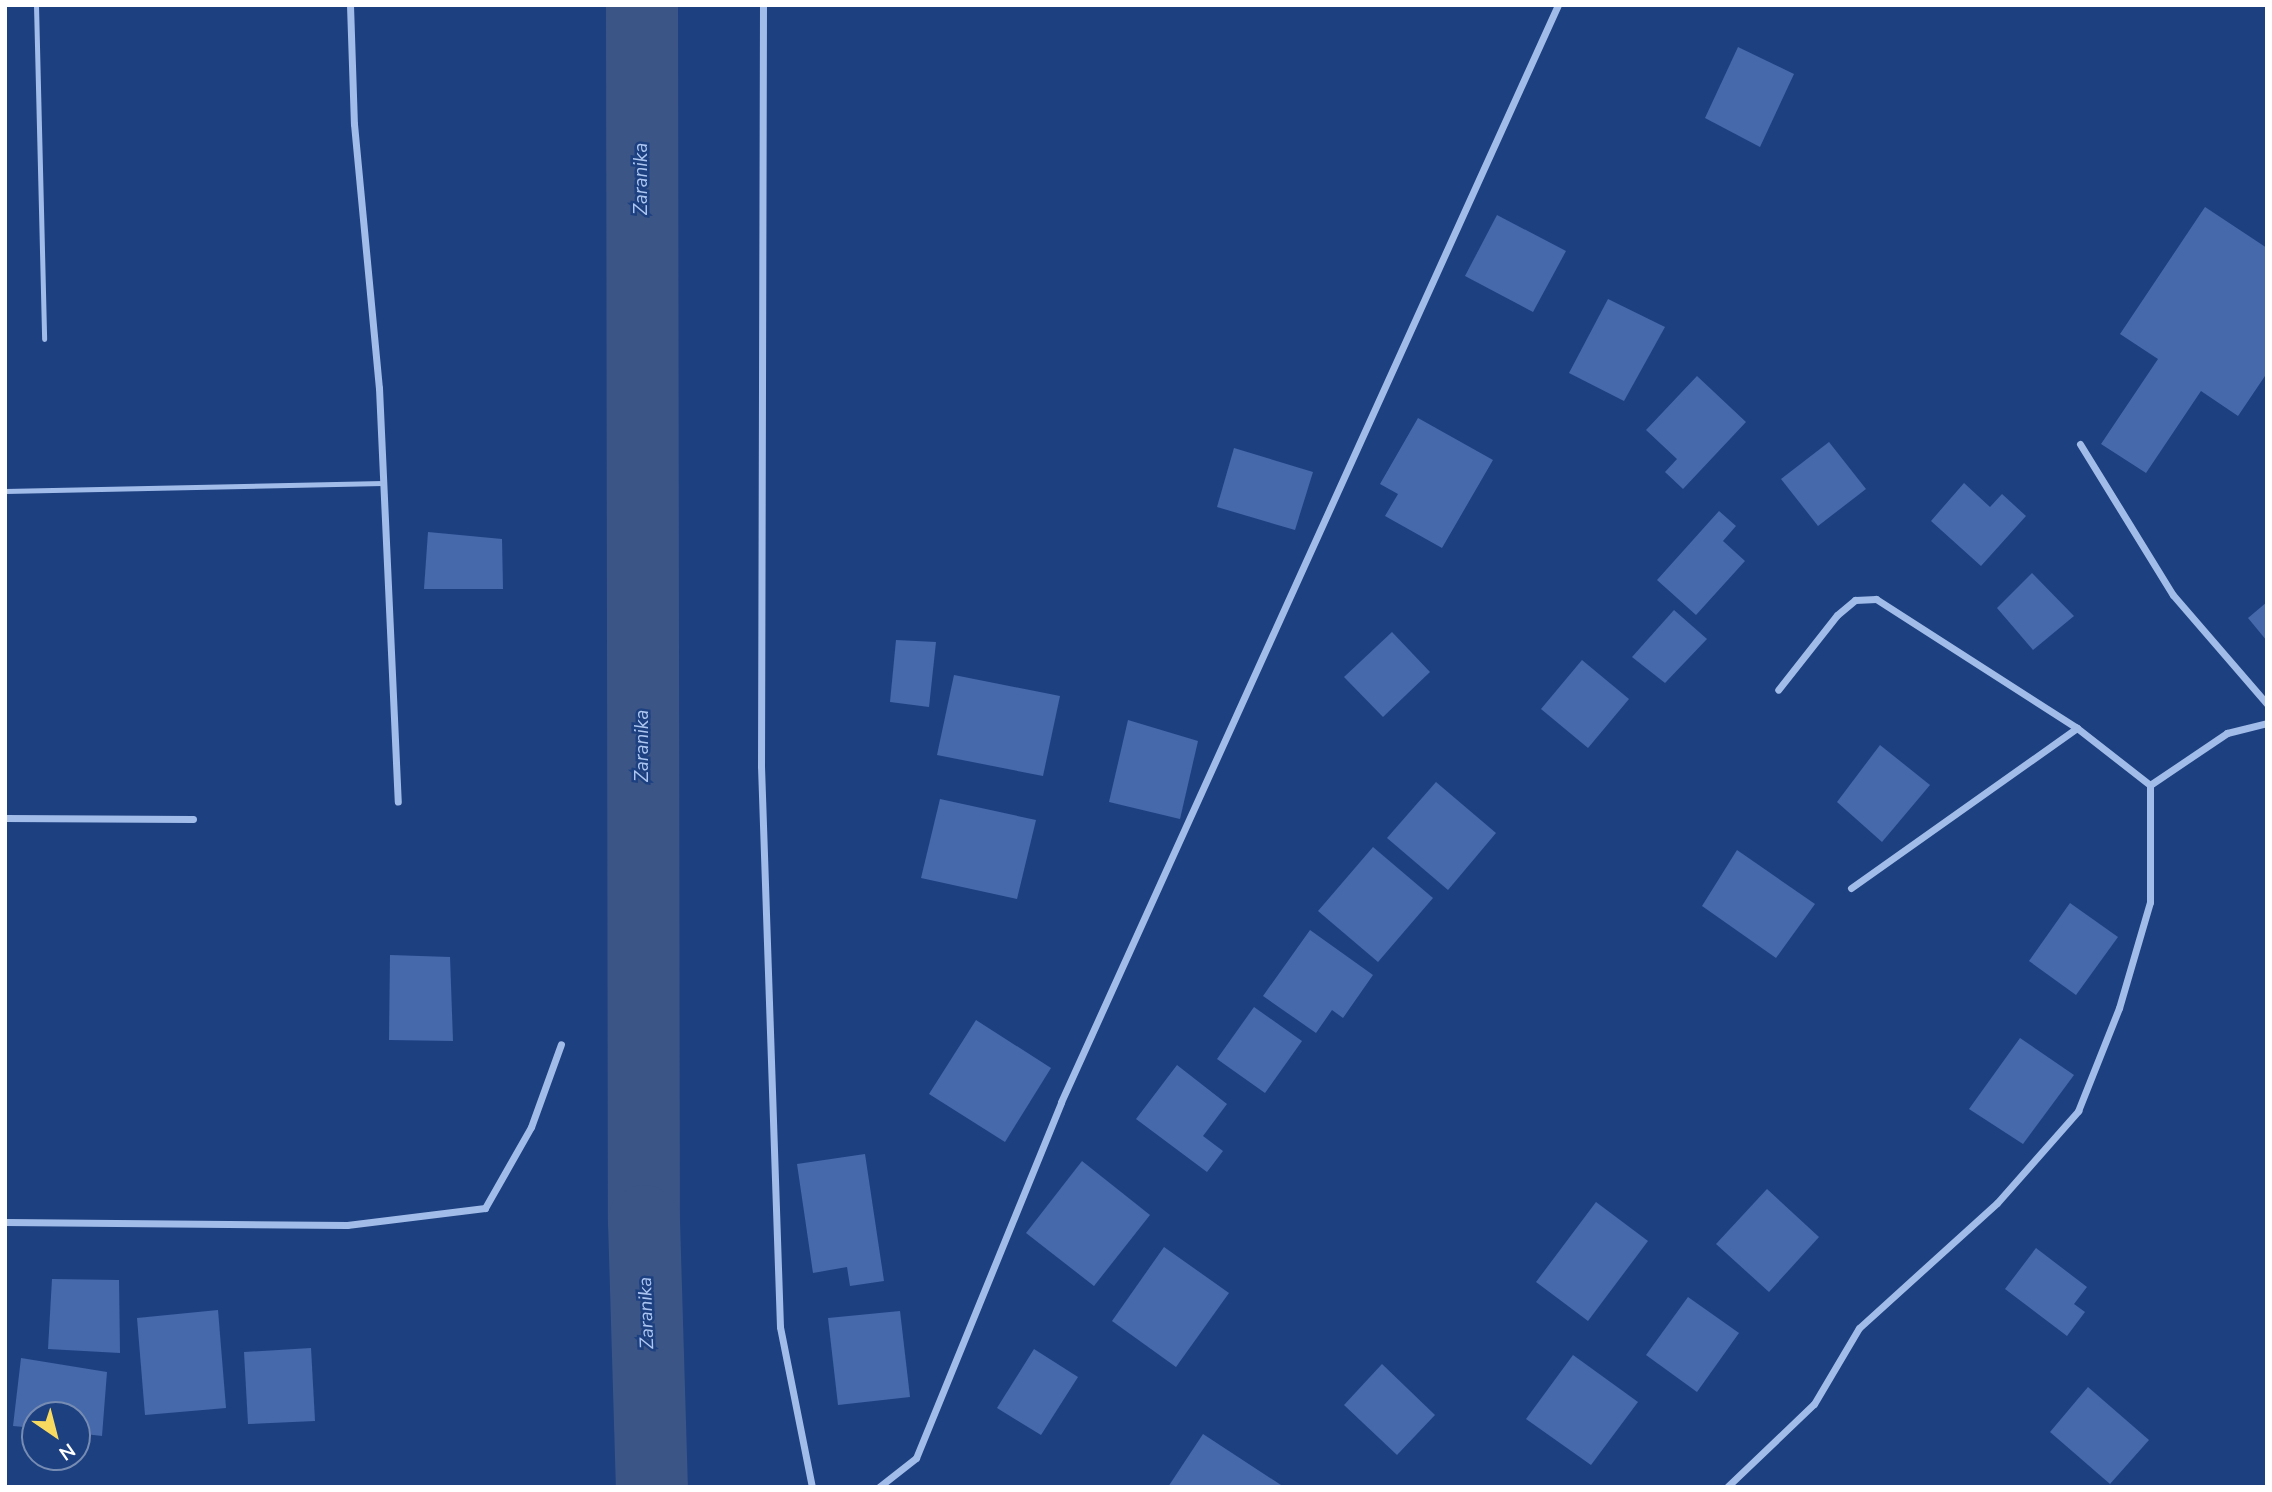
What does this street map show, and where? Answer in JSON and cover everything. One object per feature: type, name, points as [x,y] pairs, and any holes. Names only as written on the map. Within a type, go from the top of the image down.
[{"type":"street","points":[[350,5],[354,124],[383,483],[398,802]]},
{"type":"street","points":[[763,5],[761,766],[780,1326],[812,1487]]},
{"type":"street","points":[[879,1487],[916,1458],[1061,1102],[1558,5]]},
{"type":"street","points":[[2080,444],[2173,594],[2267,704]]},
{"type":"street","points":[[1779,690],[1838,615],[1856,600],[1876,599],[2077,728],[2150,785]]},
{"type":"street","points":[[2150,785],[2227,733],[2267,723]]},
{"type":"street","points":[[1851,888],[2077,728]]},
{"type":"street","points":[[1727,1487],[1814,1404],[1859,1328],[1997,1203],[2078,1111],[2119,1009],[2150,902],[2150,785]]},
{"type":"street","points":[[5,818],[193,819]]},
{"type":"street","points":[[5,1222],[347,1225],[485,1208],[531,1127],[561,1044]]},
{"type":"lane","points":[[36,5],[44,339]]},
{"type":"lane","points":[[5,491],[383,483]]},
{"type":"building","points":[[1738,47],[1794,74],[1760,147],[1705,118]]},
{"type":"building","points":[[2205,207],[2267,248],[2267,373],[2238,416],[2201,391],[2146,473],[2101,444],[2158,359],[2120,334]]},
{"type":"building","points":[[1497,215],[1566,251],[1533,312],[1465,276]]},
{"type":"building","points":[[1608,299],[1665,327],[1624,401],[1569,373]]},
{"type":"building","points":[[1697,376],[1746,422],[1683,489],[1665,472],[1677,459],[1646,430]]},
{"type":"building","points":[[1418,418],[1493,460],[1442,548],[1385,516],[1398,494],[1380,484]]},
{"type":"building","points":[[1829,442],[1866,489],[1818,526],[1781,479]]},
{"type":"building","points":[[1234,448],[1313,472],[1295,530],[1217,507]]},
{"type":"building","points":[[1964,483],[1990,507],[2002,494],[2026,516],[1981,566],[1931,521]]},
{"type":"building","points":[[1719,511],[1736,526],[1723,541],[1745,561],[1696,615],[1657,580]]},
{"type":"building","points":[[428,532],[502,539],[503,589],[424,589]]},
{"type":"building","points":[[2032,573],[2074,616],[2033,650],[1997,608]]},
{"type":"building","points":[[2267,602],[2267,641],[2248,618]]},
{"type":"building","points":[[1674,610],[1707,639],[1665,683],[1632,657]]},
{"type":"building","points":[[1392,632],[1430,672],[1383,717],[1344,677]]},
{"type":"building","points":[[896,640],[936,642],[929,707],[890,702]]},
{"type":"building","points":[[1582,660],[1629,699],[1588,748],[1541,709]]},
{"type":"building","points":[[954,675],[1060,696],[1043,776],[937,755]]},
{"type":"building","points":[[1128,720],[1198,741],[1180,819],[1109,802]]},
{"type":"building","points":[[1880,745],[1930,785],[1882,842],[1837,802]]},
{"type":"building","points":[[1436,782],[1496,833],[1448,890],[1387,838]]},
{"type":"building","points":[[940,799],[1036,820],[1017,899],[921,878]]},
{"type":"building","points":[[1373,847],[1433,898],[1378,962],[1318,911]]},
{"type":"building","points":[[1737,850],[1815,904],[1776,958],[1702,906]]},
{"type":"building","points":[[2070,903],[2118,937],[2076,995],[2029,961]]},
{"type":"building","points":[[1310,930],[1373,975],[1343,1018],[1332,1010],[1316,1033],[1263,996]]},
{"type":"building","points":[[390,955],[450,957],[453,1041],[389,1040]]},
{"type":"building","points":[[1254,1007],[1302,1041],[1265,1093],[1217,1059]]},
{"type":"building","points":[[976,1020],[1051,1068],[1005,1142],[929,1094]]},
{"type":"building","points":[[2020,1038],[2074,1075],[2023,1144],[1969,1109]]},
{"type":"building","points":[[1177,1065],[1227,1104],[1203,1136],[1223,1151],[1207,1172],[1136,1119]]},
{"type":"building","points":[[865,1154],[884,1281],[850,1286],[847,1267],[813,1273],[797,1164]]},
{"type":"building","points":[[1082,1161],[1150,1215],[1094,1286],[1026,1233]]},
{"type":"building","points":[[1767,1189],[1819,1237],[1769,1292],[1716,1244]]},
{"type":"building","points":[[1596,1202],[1648,1241],[1588,1321],[1536,1282]]},
{"type":"building","points":[[1164,1247],[1229,1293],[1176,1367],[1112,1321]]},
{"type":"building","points":[[2036,1248],[2087,1287],[2074,1304],[2085,1312],[2067,1336],[2005,1289]]},
{"type":"building","points":[[52,1279],[119,1280],[120,1353],[48,1349]]},
{"type":"building","points":[[1688,1297],[1739,1333],[1697,1392],[1646,1355]]},
{"type":"building","points":[[218,1310],[226,1408],[145,1415],[137,1318]]},
{"type":"building","points":[[900,1311],[910,1397],[838,1405],[828,1318]]},
{"type":"building","points":[[311,1348],[315,1421],[248,1424],[244,1352]]},
{"type":"building","points":[[1034,1349],[1078,1377],[1041,1435],[997,1408]]},
{"type":"building","points":[[1573,1355],[1638,1402],[1591,1465],[1526,1419]]},
{"type":"building","points":[[21,1358],[107,1372],[102,1436],[91,1435],[91,1401],[21,1401],[21,1427],[13,1426]]},
{"type":"building","points":[[1382,1364],[1435,1415],[1397,1455],[1344,1405]]},
{"type":"building","points":[[2088,1387],[2149,1440],[2110,1484],[2050,1432]]},
{"type":"building","points":[[1203,1434],[1284,1487],[1168,1487]]},
{"type":"waterway","name":"Zaranika","points":[[642,5],[644,1221],[652,1487]]}]
